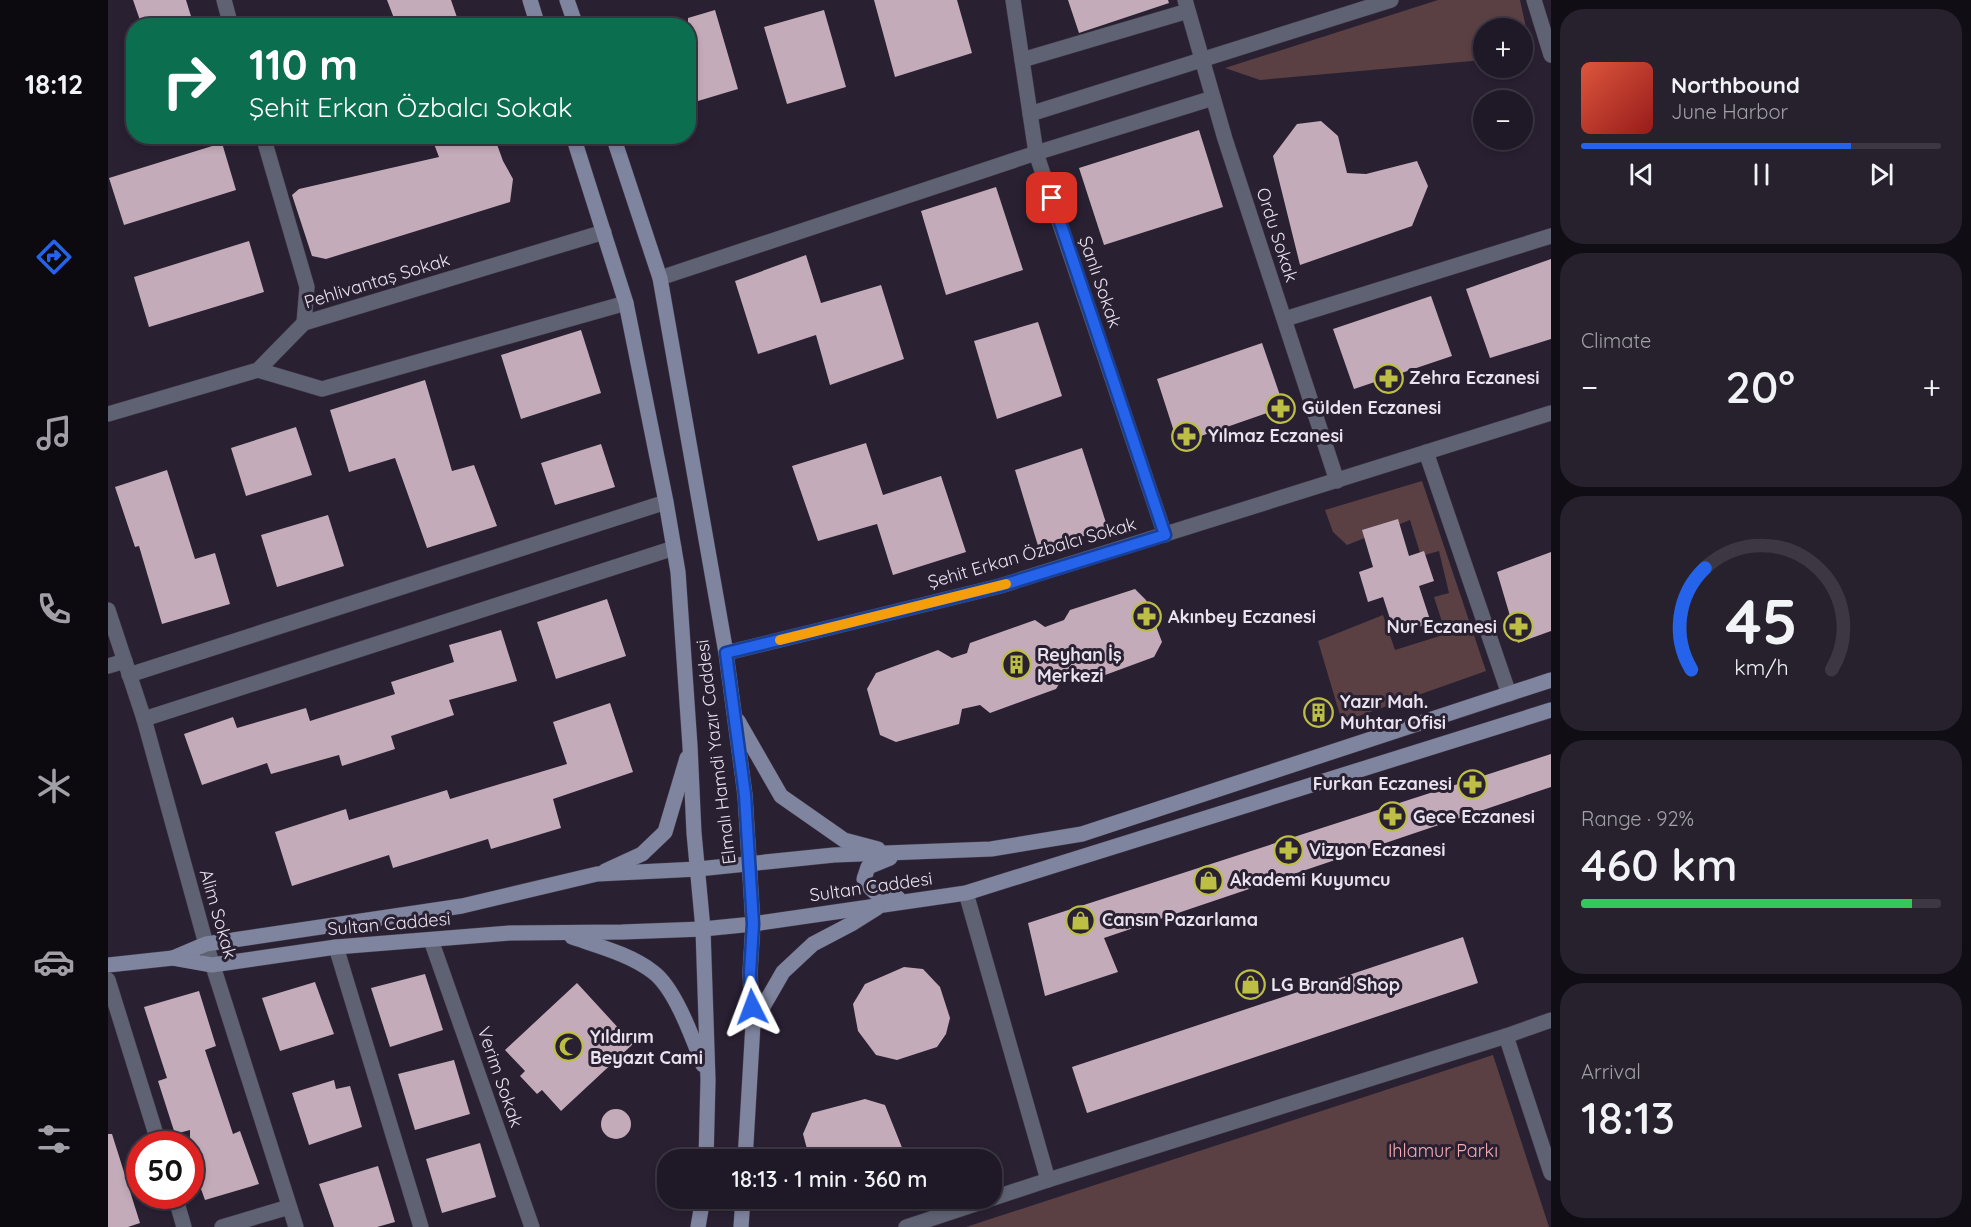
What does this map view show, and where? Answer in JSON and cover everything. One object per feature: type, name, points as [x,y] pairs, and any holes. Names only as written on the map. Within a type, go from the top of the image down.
[{"type":"main road","points":[[530,0],[536,18]]},
{"type":"main road","points":[[567,0],[573,18]]},
{"type":"main road","name":"Elmalı Hamdi Yazır Caddesi","points":[[576,144],[626,303],[678,572],[694,833],[703,929],[708,1080],[706,1149]]},
{"type":"main road","name":"Elmalı Hamdi Yazır Caddesi","points":[[616,144],[660,278],[726,653],[745,795],[753,924],[750,973],[753,1024],[746,1149]]},
{"type":"main road","points":[[597,874],[749,865],[834,855],[991,849],[1082,834],[1551,680]]},
{"type":"main road","name":"Sultan Caddesi","points":[[108,965],[173,958],[212,965],[336,947],[510,933],[703,929],[753,924],[966,893],[1551,710]]},
{"type":"main road","points":[[733,714],[781,796],[844,840],[901,853]]},
{"type":"main road","points":[[597,874],[642,854],[665,832],[690,746]]},
{"type":"main road","points":[[901,853],[868,867],[864,879],[871,891],[882,896],[915,900]]},
{"type":"main road","name":"Sultan Caddesi","points":[[173,958],[206,944],[462,906],[597,874]]},
{"type":"main road","points":[[753,1024],[783,972],[813,944],[854,923],[882,905]]},
{"type":"main road","points":[[561,933],[616,952],[654,972],[672,994],[692,1036],[708,1080]]},
{"type":"main road","points":[[698,1227],[701,1209]]},
{"type":"main road","points":[[741,1227],[742,1209]]},
{"type":"street","points":[[224,0],[229,18]]},
{"type":"street","name":"Şanlı Sokak","points":[[1013,0],[1036,153],[1165,535]]},
{"type":"street","points":[[1030,114],[1391,0]]},
{"type":"street","points":[[1533,0],[1551,55]]},
{"type":"street","points":[[1022,60],[1186,5]]},
{"type":"street","name":"Ordu Sokak","points":[[1186,5],[1213,98],[1337,481]]},
{"type":"street","points":[[660,278],[1036,153],[1213,98]]},
{"type":"street","points":[[265,144],[306,287],[304,323]]},
{"type":"street","name":"Pehlivantaş Sokak","points":[[108,414],[258,370],[304,323],[604,232]]},
{"type":"street","points":[[1285,319],[1551,236]]},
{"type":"street","points":[[258,370],[322,389],[626,303]]},
{"type":"street","name":"Şehit Erkan Özbalcı Sokak","points":[[726,653],[1000,586],[1551,412]]},
{"type":"street","points":[[1426,452],[1509,694]]},
{"type":"street","points":[[108,666],[127,668],[666,502]]},
{"type":"street","points":[[144,719],[674,548]]},
{"type":"street","name":"Alim Sokak","points":[[108,610],[144,719],[212,965],[296,1227]]},
{"type":"street","points":[[966,893],[1048,1180]]},
{"type":"street","name":"Verim Sokak","points":[[431,940],[532,1227]]},
{"type":"street","points":[[336,947],[421,1227]]},
{"type":"street","points":[[108,980],[155,1131]]},
{"type":"street","points":[[906,1227],[1551,1020]]},
{"type":"street","points":[[1506,1036],[1551,1173]]},
{"type":"street","points":[[222,1227],[289,1207]]},
{"type":"street","points":[[179,1209],[184,1227]]},
{"type":"green space","points":[[1438,0],[1520,0],[1524,18],[1473,18],[1473,61],[1260,80],[1225,68]]},
{"type":"green space","points":[[1422,481],[1486,671],[1342,722],[1318,641],[1383,615],[1395,650],[1446,634],[1434,597],[1449,593],[1439,551],[1421,556],[1410,520],[1347,545],[1333,532],[1325,510]]},
{"type":"green space","name":"Ihlamur Parkı","points":[[1493,1055],[1549,1227],[966,1227]]},
{"type":"building","points":[[133,0],[186,0],[192,18],[139,18]]},
{"type":"building","points":[[387,0],[451,0],[457,18],[394,18]]},
{"type":"building","points":[[874,0],[957,0],[972,53],[895,77]]},
{"type":"building","points":[[1068,0],[1168,0],[1169,3],[1079,33]]},
{"type":"building","points":[[715,10],[738,89],[696,102],[696,18],[688,18]]},
{"type":"building","points":[[824,10],[846,87],[787,104],[764,27]]},
{"type":"building","points":[[1321,121],[1338,136],[1347,173],[1366,174],[1417,161],[1428,186],[1412,226],[1300,265],[1273,156],[1297,124]]},
{"type":"building","points":[[1199,130],[1223,207],[1104,245],[1079,168]]},
{"type":"building","points":[[222,144],[236,190],[124,225],[109,178]]},
{"type":"building","points":[[434,144],[497,144],[513,179],[510,202],[326,259],[312,256],[292,195],[299,189],[439,157]]},
{"type":"building","points":[[996,187],[1023,270],[946,295],[921,211]]},
{"type":"building","points":[[249,241],[264,292],[149,327],[134,277]]},
{"type":"building","points":[[806,255],[821,303],[881,285],[904,359],[830,385],[816,335],[758,354],[735,281]]},
{"type":"building","points":[[1551,259],[1551,339],[1490,358],[1466,289]]},
{"type":"building","points":[[1431,296],[1452,356],[1354,389],[1333,329]]},
{"type":"building","points":[[1038,322],[1062,396],[997,419],[974,341]]},
{"type":"building","points":[[581,330],[601,393],[521,419],[501,355]]},
{"type":"building","points":[[1262,343],[1284,407],[1178,444],[1157,379]]},
{"type":"building","points":[[425,380],[452,471],[474,465],[497,526],[427,548],[395,458],[349,472],[330,410]]},
{"type":"building","points":[[296,427],[312,475],[246,496],[231,448]]},
{"type":"building","points":[[866,443],[883,495],[941,476],[966,552],[893,575],[877,524],[818,541],[792,466]]},
{"type":"building","points":[[601,444],[615,487],[555,505],[541,463]]},
{"type":"building","points":[[1082,448],[1108,529],[1039,549],[1015,470]]},
{"type":"building","points":[[167,470],[195,559],[215,553],[230,604],[162,624],[139,546],[135,547],[115,487]]},
{"type":"building","points":[[328,515],[344,566],[277,587],[261,535]]},
{"type":"building","points":[[1398,519],[1409,556],[1424,551],[1434,581],[1419,586],[1431,623],[1395,634],[1383,597],[1368,602],[1359,572],[1373,567],[1362,530]]},
{"type":"building","points":[[1551,552],[1551,631],[1518,643],[1497,572]]},
{"type":"building","name":"Reyhan İş Merkezi","points":[[1135,589],[1146,600],[1162,642],[1154,657],[1097,678],[1084,672],[1062,679],[1056,689],[990,713],[980,705],[962,709],[959,724],[896,742],[880,735],[867,689],[876,673],[938,650],[952,658],[967,653],[970,643],[1035,620],[1045,627],[1064,620],[1070,610]]},
{"type":"building","points":[[607,599],[626,656],[556,679],[537,622]]},
{"type":"building","points":[[501,630],[517,681],[449,700],[454,715],[391,736],[395,749],[342,766],[339,755],[271,774],[267,763],[202,785],[184,734],[233,717],[237,728],[306,708],[310,721],[395,694],[391,682],[454,662],[449,645]]},
{"type":"building","points":[[610,703],[633,772],[553,799],[561,828],[491,849],[488,839],[393,868],[389,855],[292,886],[275,832],[346,809],[349,820],[447,790],[450,799],[567,764],[553,722]]},
{"type":"building","points":[[1551,754],[1551,787],[1104,938],[1118,972],[1045,996],[1028,923]]},
{"type":"building","points":[[1463,937],[1478,983],[1087,1113],[1072,1067]]},
{"type":"building","points":[[904,967],[923,969],[940,987],[950,1018],[946,1034],[937,1047],[897,1060],[876,1055],[858,1031],[853,1004],[865,984]]},
{"type":"building","points":[[425,974],[443,1030],[390,1047],[371,988]]},
{"type":"building","points":[[315,982],[334,1034],[280,1051],[262,998]]},
{"type":"building","name":"Yıldırım Beyazıt Cami","points":[[577,983],[633,1044],[561,1111],[542,1090],[537,1094],[520,1076],[525,1071],[505,1050]]},
{"type":"building","points":[[199,991],[216,1046],[205,1050],[233,1134],[240,1131],[259,1184],[205,1200],[204,1131],[174,1131],[158,1081],[167,1078],[144,1007]]},
{"type":"building","points":[[454,1060],[470,1114],[415,1130],[398,1074]]},
{"type":"building","points":[[334,1080],[336,1089],[350,1086],[362,1127],[309,1145],[292,1093]]},
{"type":"building","points":[[865,1099],[885,1105],[903,1149],[807,1149],[803,1134],[812,1113]]},
{"type":"building","points":[[616,1109],[627,1113],[631,1124],[627,1135],[616,1139],[605,1135],[601,1124],[605,1113]]},
{"type":"building","points":[[108,1134],[112,1134],[126,1178],[126,1209],[136,1209],[140,1223],[128,1227],[108,1227]]},
{"type":"building","points":[[480,1143],[496,1197],[442,1213],[426,1159]]},
{"type":"building","points":[[378,1166],[395,1222],[377,1227],[334,1227],[319,1184]]},
{"type":"slow traffic","points":[[780,640],[1006,584]]},
{"type":"place","name":"Zehra Eczanesi","points":[[1388,378]]},
{"type":"place","name":"Gülden Eczanesi","points":[[1281,408]]},
{"type":"place","name":"Yılmaz Eczanesi","points":[[1187,436]]},
{"type":"place","name":"Akınbey Eczanesi","points":[[1147,617]]},
{"type":"place","name":"Nur Eczanesi","points":[[1518,627]]},
{"type":"place","name":"Reyhan İş Merkezi","points":[[1016,665]]},
{"type":"place","name":"Yazır Mah. Muhtar Ofisi","points":[[1319,712]]},
{"type":"place","name":"Furkan Eczanesi","points":[[1473,784]]},
{"type":"place","name":"Gece Eczanesi","points":[[1392,817]]},
{"type":"place","name":"Vizyon Eczanesi","points":[[1288,850]]},
{"type":"place","name":"Akademi Kuyumcu","points":[[1209,880]]},
{"type":"place","name":"Cansın Pazarlama","points":[[1081,920]]},
{"type":"place","name":"LG Brand Shop","points":[[1250,985]]},
{"type":"place","name":"Yıldırım Beyazıt Cami","points":[[569,1047]]},
{"type":"route","points":[[752,1007],[750,973],[753,924],[745,795],[726,653],[1000,586],[1165,535],[1052,198]]}]
